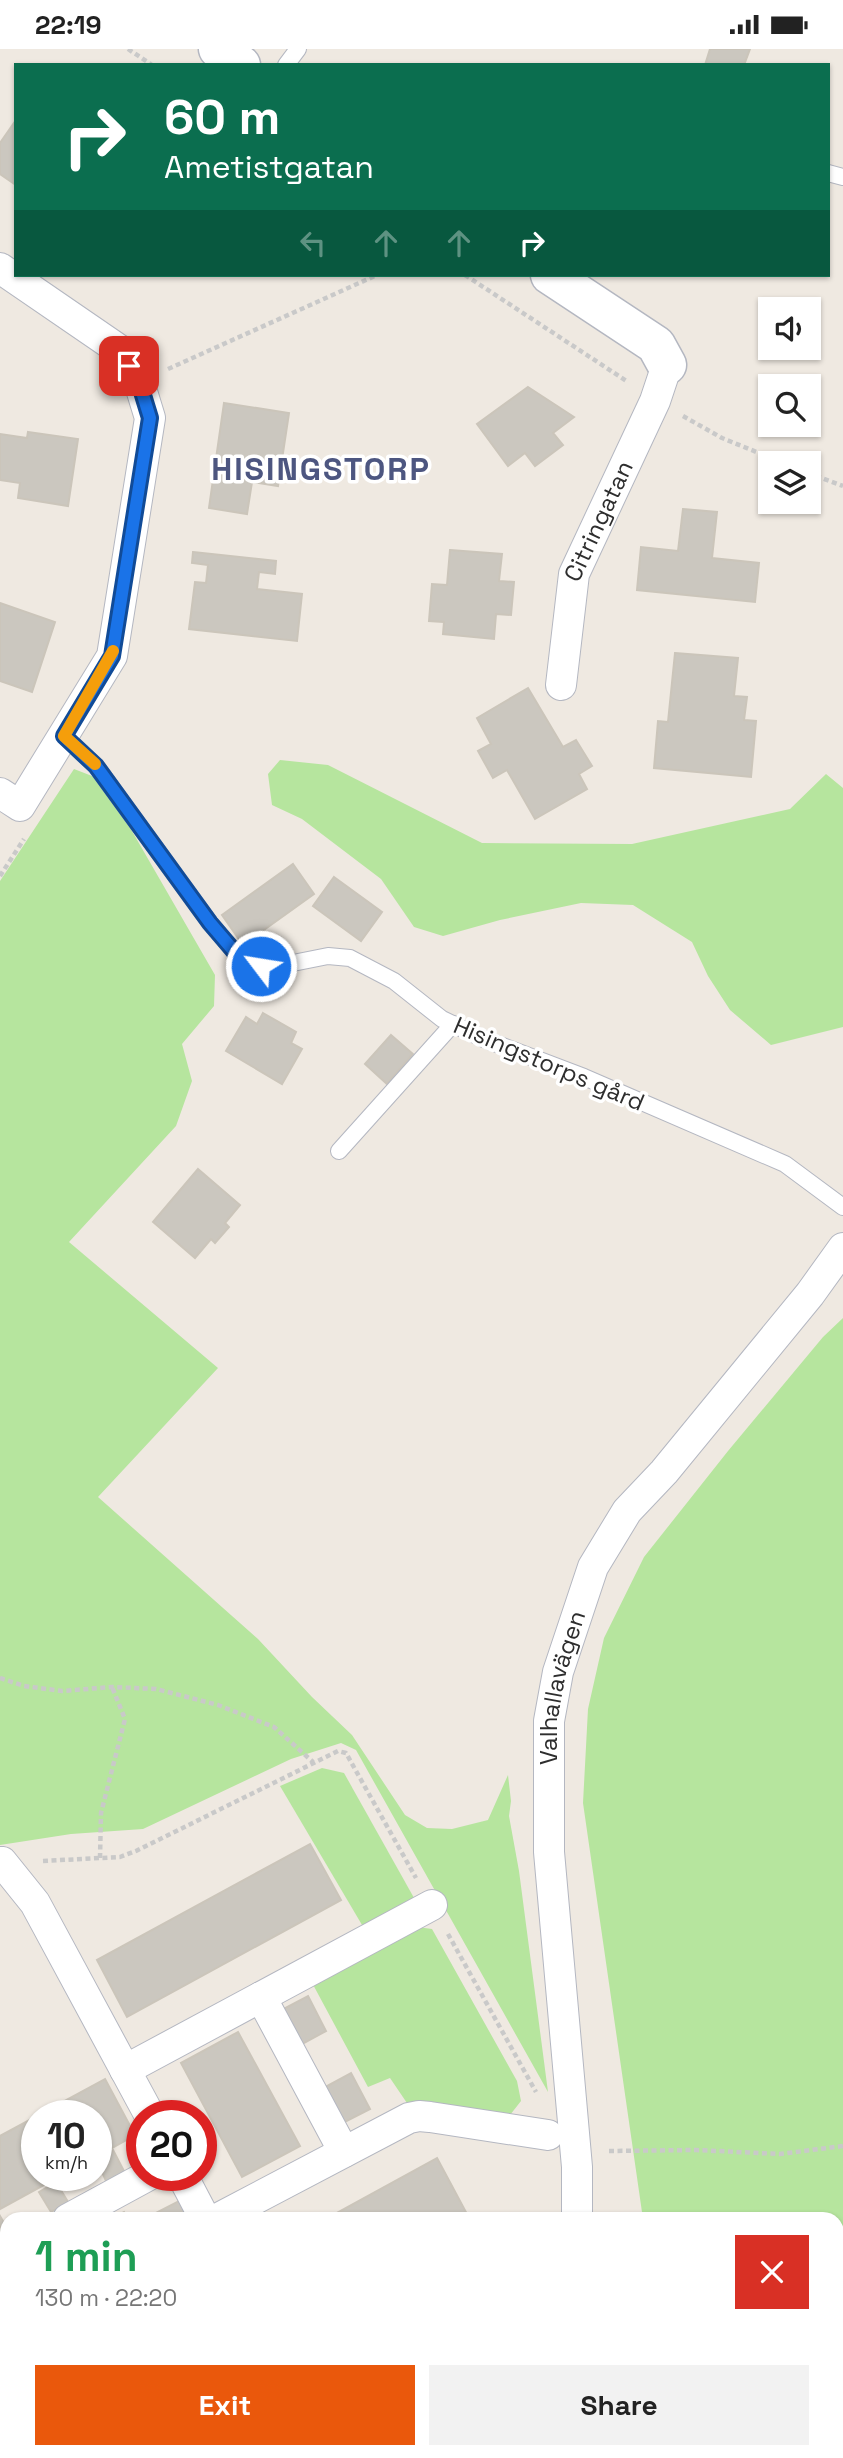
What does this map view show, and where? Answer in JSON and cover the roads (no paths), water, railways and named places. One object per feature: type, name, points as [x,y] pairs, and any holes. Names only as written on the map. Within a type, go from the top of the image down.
[{"type":"street","points":[[218,49],[238,63]]},
{"type":"street","points":[[0,268],[118,349],[139,382],[150,418],[112,656],[20,806],[0,793]]},
{"type":"street","points":[[553,277],[656,345],[667,365]]},
{"type":"street","name":"Citringatan","points":[[561,685],[574,574],[655,401],[667,365]]},
{"type":"street","name":"Valhallavägen","points":[[577,2212],[577,2167],[550,1852],[549,1721],[558,1672],[593,1567],[627,1511],[664,1472],[810,1294],[843,1248]]},
{"type":"street","points":[[2,1863],[35,1903],[141,2100]]},
{"type":"street","points":[[125,2070],[432,1905]]},
{"type":"street","points":[[261,1997],[344,2152]]},
{"type":"street","points":[[230,2212],[409,2118],[419,2116],[548,2135]]},
{"type":"street","points":[[81,2212],[126,2187]]},
{"type":"street","points":[[190,2191],[201,2212]]},
{"type":"lane","name":"Hisingstorps gård","points":[[64,736],[96,766],[210,923],[239,957],[261,966],[293,964],[328,956],[350,958],[394,981],[442,1019],[785,1164],[843,1207]]},
{"type":"lane","points":[[339,1151],[453,1024]]},
{"type":"district","name":"HISINGSTORP","points":[[321,469]]}]
